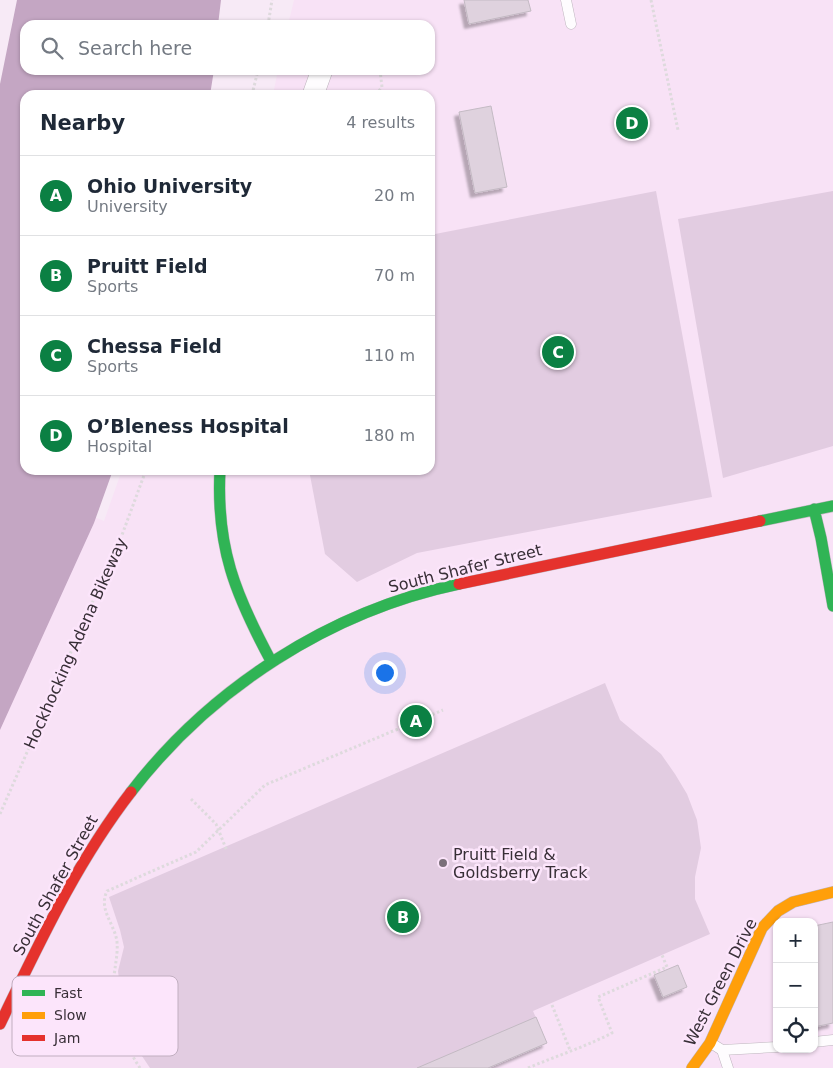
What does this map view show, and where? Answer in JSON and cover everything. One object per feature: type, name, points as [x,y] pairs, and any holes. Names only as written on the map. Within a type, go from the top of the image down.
[{"type":"street","points":[[315,90],[320,75]]},
{"type":"street","points":[[219,475],[219,513],[222,542],[228,568],[246,616],[271,662]]},
{"type":"street","name":"South Shafer Street","points":[[24,976],[77,872],[115,812],[146,772],[192,724],[235,688],[271,662],[308,639],[351,618],[404,598],[439,588],[833,506]]},
{"type":"street","points":[[814,509],[833,606]]},
{"type":"street","name":"West Green Drive","points":[[692,1068],[710,1043],[762,928],[786,904],[833,892]]},
{"type":"street","name":"South Shafer Street","points":[[0,1024],[12,1000]]},
{"type":"lane","points":[[566,0],[570,24]]},
{"type":"lane","points":[[818,1042],[833,1040]]},
{"type":"lane","points":[[710,1043],[722,1050],[773,1047]]},
{"type":"lane","points":[[722,1050],[728,1068]]},
{"type":"path","points":[[269,20],[272,0]]},
{"type":"path","points":[[651,0],[678,130]]},
{"type":"path","points":[[253,90],[257,75]]},
{"type":"path","points":[[380,90],[382,87],[381,75]]},
{"type":"path","name":"Hockhocking Adena Bikeway","points":[[0,814],[118,544],[144,475]]},
{"type":"path","points":[[114,976],[118,952],[117,940],[104,906],[107,891],[196,852],[265,785],[443,710]]},
{"type":"path","points":[[191,799],[216,824],[227,852]]},
{"type":"path","points":[[528,1068],[612,1034],[598,997],[667,967],[662,955]]},
{"type":"path","points":[[552,1005],[570,1050]]},
{"type":"path","points":[[134,1056],[140,1068]]},
{"type":"shaded area","points":[[17,0],[221,0],[219,20],[20,20],[20,75],[213,75],[211,90],[20,90],[20,475],[111,475],[94,523],[0,730],[0,84]]},
{"type":"shaded area","points":[[294,0],[833,0],[833,1068],[0,1068],[0,477],[104,521],[120,475],[435,475],[435,90],[274,90],[277,75],[435,75],[435,20],[289,20]]},
{"type":"shaded area","points":[[656,191],[712,497],[417,553],[357,582],[325,554],[310,475],[435,475],[435,234]]},
{"type":"shaded area","points":[[833,191],[833,446],[723,478],[678,219]]},
{"type":"shaded area","name":"Pruitt Field & Goldsberry Track","points":[[605,683],[620,720],[661,754],[687,794],[697,820],[701,848],[695,877],[695,899],[710,934],[533,1011],[547,1043],[488,1068],[150,1068],[142,1056],[178,1056],[178,976],[119,976],[118,971],[124,947],[109,897]]},
{"type":"building","points":[[464,0],[528,0],[531,11],[469,24]]},
{"type":"building","points":[[491,106],[507,187],[475,193],[459,112]]},
{"type":"building","points":[[833,922],[833,1023],[818,1026],[818,963],[818,925]]},
{"type":"building","points":[[678,965],[687,987],[663,997],[654,975]]},
{"type":"building","points":[[536,1017],[547,1043],[488,1068],[417,1068]]},
{"type":"traffic: fast","points":[[220,475],[221,523],[230,569],[247,614],[271,661]]},
{"type":"traffic: fast","points":[[760,521],[833,506]]},
{"type":"traffic: fast","points":[[814,509],[833,606]]},
{"type":"traffic: fast","points":[[131,792],[163,754],[198,719],[236,688],[277,659],[320,634],[365,613],[411,596],[459,584]]},
{"type":"traffic: slow","points":[[692,1068],[710,1043],[762,928],[778,911],[793,902],[833,892]]},
{"type":"traffic: jam","points":[[459,584],[760,521]]},
{"type":"traffic: jam","points":[[23,976],[76,876],[111,819],[131,792]]},
{"type":"traffic: jam","points":[[0,1024],[12,999]]},
{"type":"place","name":"O’Bleness Hospital","points":[[632,123]]},
{"type":"place","name":"Chessa Field","points":[[558,352]]},
{"type":"place","name":"Ohio University","points":[[416,721]]},
{"type":"place","name":"Pruitt Field & Goldsberry Track","points":[[443,863]]},
{"type":"place","name":"Pruitt Field","points":[[403,917]]}]
